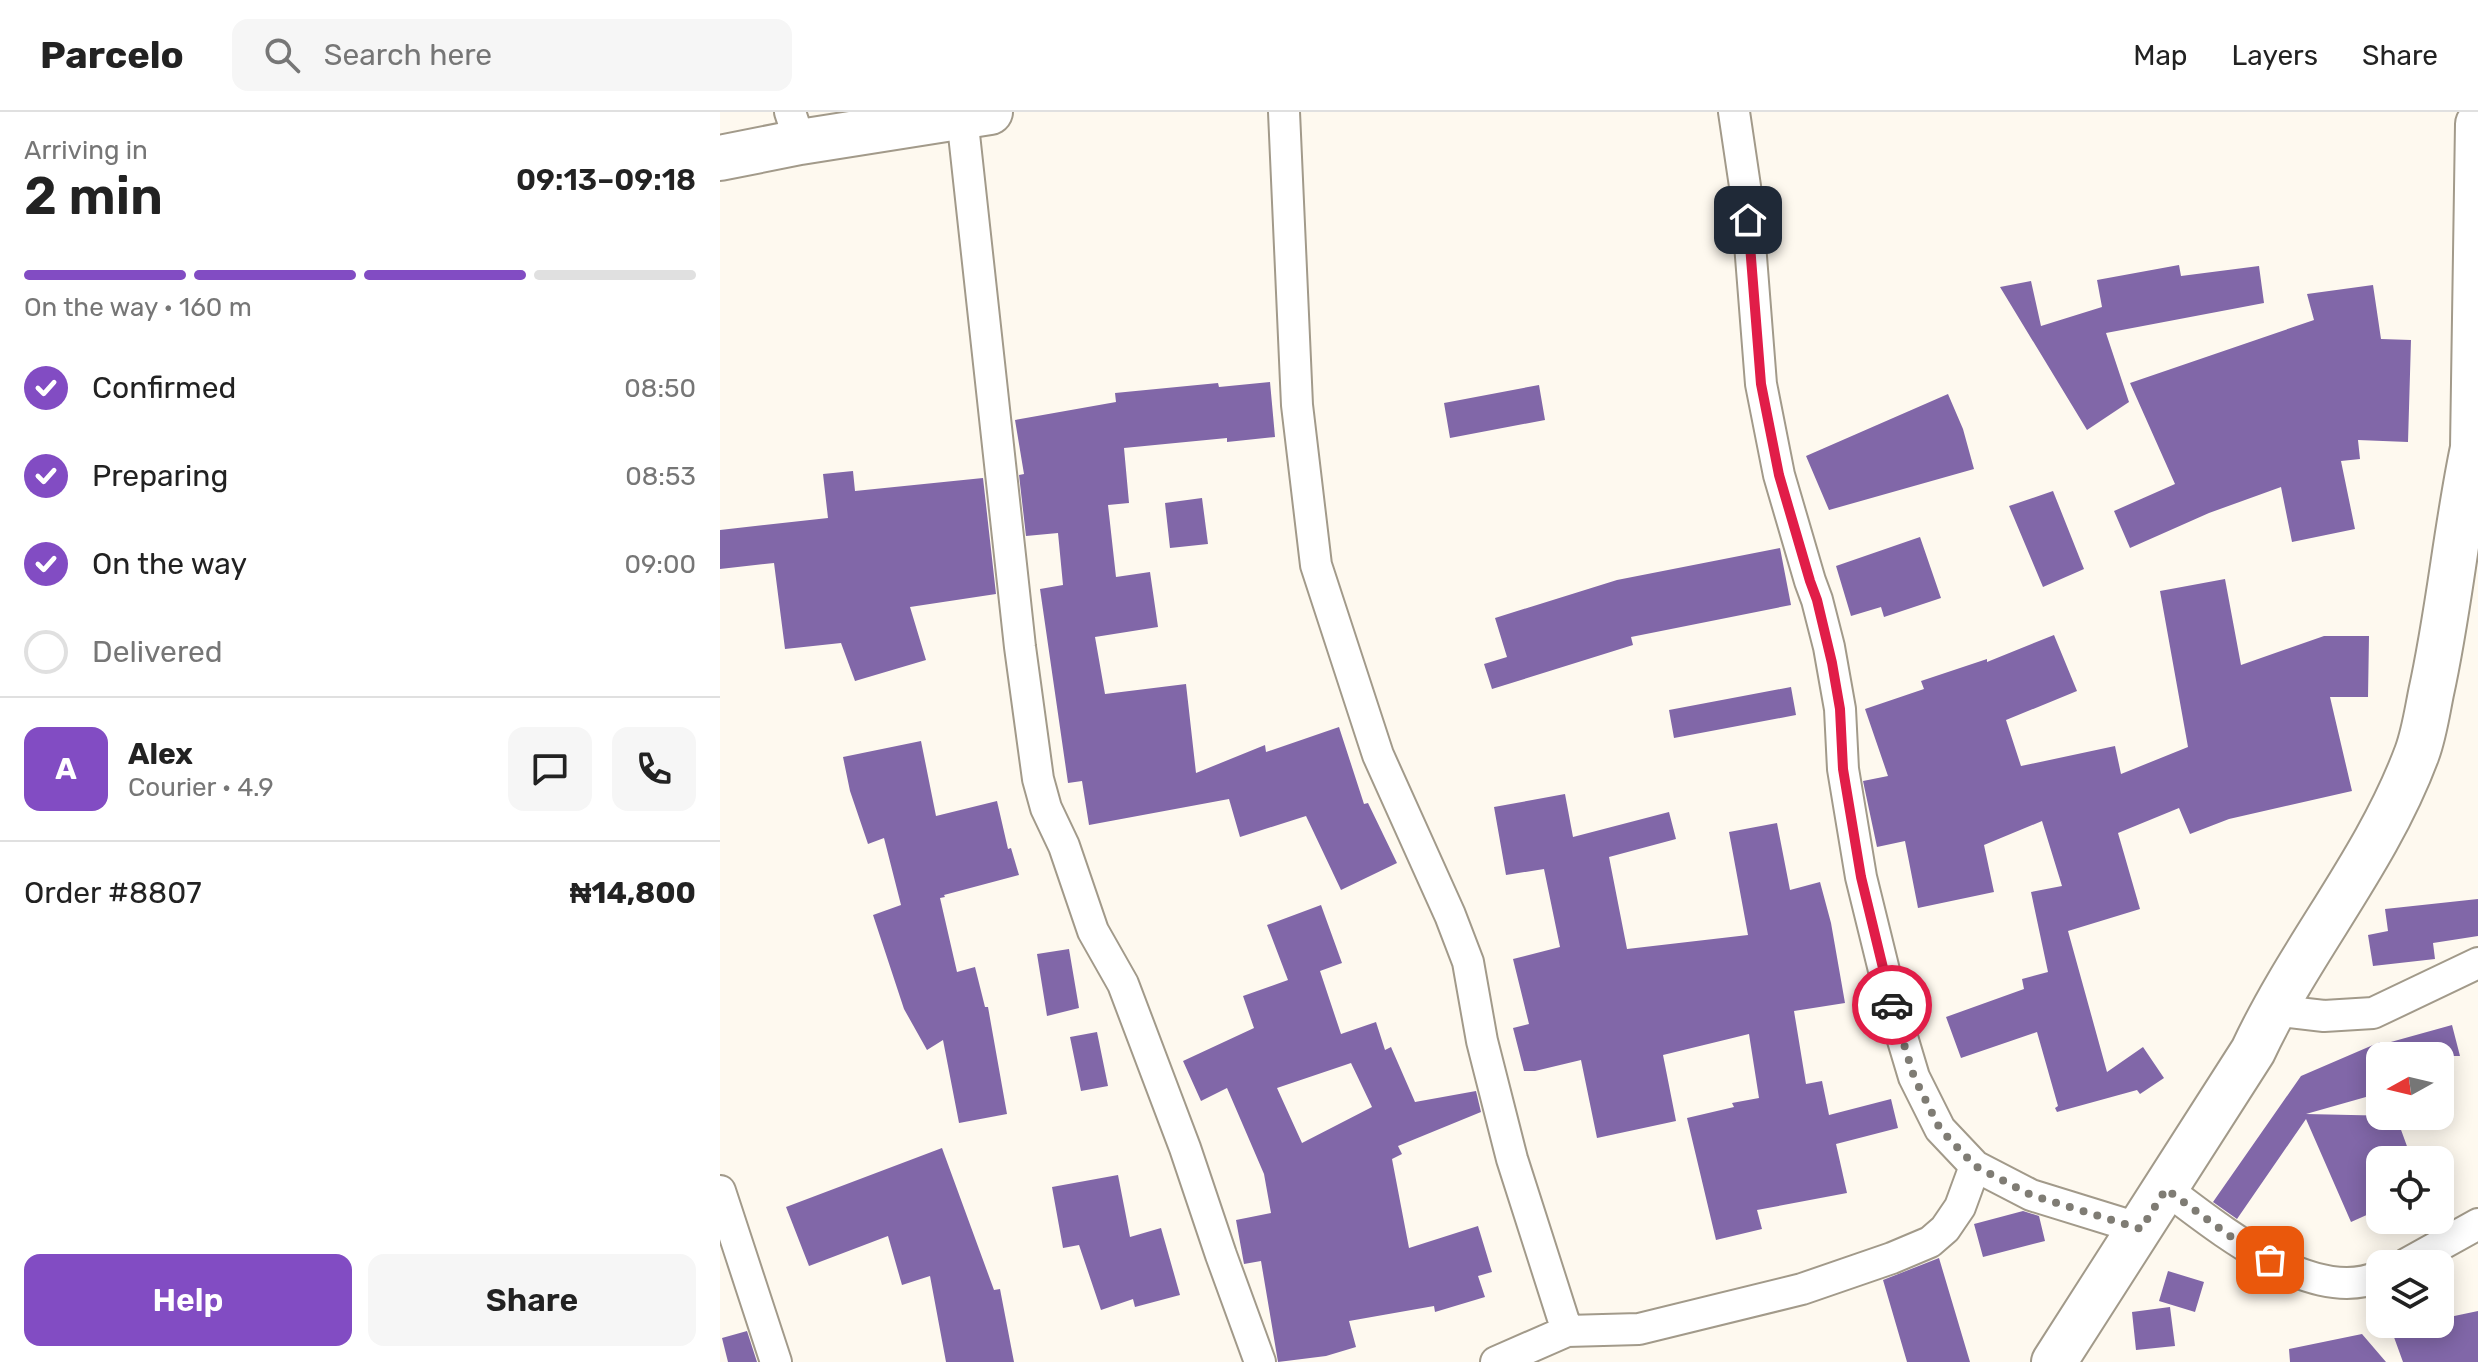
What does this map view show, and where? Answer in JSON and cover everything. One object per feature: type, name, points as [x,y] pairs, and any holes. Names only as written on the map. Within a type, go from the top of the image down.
[{"type":"street","points":[[1284,112],[1297,405],[1316,565],[1378,755],[1468,962],[1482,1041],[1512,1159],[1567,1331]]},
{"type":"street","points":[[1734,112],[1746,193],[1761,384],[1779,475],[1817,600],[1832,663],[1840,709],[1843,769],[1861,877],[1914,1077],[1940,1129],[1975,1166],[2031,1195],[2141,1229]]},
{"type":"street","points":[[720,158],[795,127],[976,114],[1020,647],[1038,779],[1093,931],[1123,984],[1185,1148],[1260,1362]]},
{"type":"street","points":[[2054,1362],[2253,1051],[2272,1010],[2342,901],[2376,841],[2418,751],[2441,648],[2464,493],[2476,447],[2478,124]]},
{"type":"street","points":[[2272,1010],[2324,1016],[2373,1013],[2478,963]]},
{"type":"street","points":[[1496,1362],[1567,1331],[1639,1329],[1802,1289],[1892,1258],[1930,1242],[1945,1229],[1960,1207],[1975,1166]]},
{"type":"street","points":[[2166,1189],[2234,1239],[2300,1274],[2317,1279],[2366,1280]]},
{"type":"street","points":[[720,1191],[776,1362]]},
{"type":"street","points":[[2431,1250],[2478,1224]]},
{"type":"building","points":[[2179,265],[2181,276],[2259,266],[2264,303],[2106,333],[2129,402],[2087,430],[2000,287],[2031,281],[2041,326],[2102,307],[2097,280]]},
{"type":"building","points":[[2373,285],[2381,339],[2411,340],[2408,442],[2358,440],[2360,459],[2341,461],[2355,529],[2292,542],[2281,487],[2209,513],[2130,548],[2114,511],[2175,484],[2130,383],[2314,320],[2307,294]]},
{"type":"building","points":[[1270,382],[1275,437],[1227,442],[1227,438],[1124,448],[1129,503],[1108,505],[1116,577],[1150,572],[1158,627],[1095,637],[1105,694],[1186,684],[1196,773],[1265,745],[1266,752],[1339,727],[1364,804],[1368,803],[1397,863],[1341,890],[1306,816],[1240,837],[1229,799],[1089,825],[1082,781],[1068,783],[1040,589],[1063,585],[1058,533],[1026,536],[1019,475],[1024,474],[1015,420],[1116,402],[1115,393],[1218,383],[1219,387]]},
{"type":"building","points":[[1539,385],[1545,420],[1450,438],[1444,403]]},
{"type":"building","points":[[1948,394],[1963,429],[1974,469],[1829,510],[1806,456]]},
{"type":"building","points":[[853,471],[855,491],[983,478],[996,594],[910,607],[926,660],[855,681],[841,643],[785,649],[774,563],[720,569],[720,530],[828,518],[823,474]]},
{"type":"building","points":[[2053,491],[2084,569],[2043,587],[2009,506]]},
{"type":"building","points":[[1202,498],[1208,544],[1170,548],[1165,503]]},
{"type":"building","points":[[1920,537],[1941,598],[1884,617],[1881,607],[1851,616],[1836,566]]},
{"type":"building","points":[[1780,548],[1791,605],[1631,637],[1633,645],[1492,689],[1484,664],[1507,657],[1495,618],[1617,580]]},
{"type":"building","points":[[2225,579],[2241,665],[2324,636],[2369,636],[2368,697],[2330,697],[2352,791],[2229,819],[2190,834],[2179,808],[2118,833],[2140,909],[2068,931],[2107,1072],[2143,1047],[2164,1078],[2140,1094],[2137,1090],[2057,1112],[2055,1108],[2058,1106],[2037,1032],[1961,1058],[1946,1017],[2024,989],[2022,979],[2048,972],[2031,892],[2062,886],[2042,821],[1984,845],[1994,892],[1918,908],[1905,841],[1877,847],[1863,781],[1888,776],[1865,709],[1924,689],[1921,681],[1987,659],[1987,662],[2054,635],[2077,691],[2006,720],[2021,766],[2115,746],[2121,774],[2188,747],[2160,591]]},
{"type":"building","points":[[1791,687],[1796,715],[1674,738],[1669,710]]},
{"type":"building","points":[[921,741],[936,816],[997,801],[1008,849],[1011,848],[1019,875],[940,898],[957,972],[975,967],[985,1007],[988,1007],[1007,1114],[959,1123],[943,1040],[927,1050],[904,1009],[873,915],[901,905],[884,838],[868,844],[850,791],[843,757]]},
{"type":"building","points":[[1565,794],[1573,837],[1669,812],[1676,839],[1609,857],[1627,949],[1748,935],[1729,832],[1777,823],[1790,890],[1820,882],[1831,923],[1845,1003],[1794,1011],[1806,1084],[1822,1081],[1829,1115],[1891,1099],[1898,1128],[1836,1144],[1847,1193],[1757,1210],[1762,1229],[1716,1240],[1687,1118],[1734,1107],[1732,1103],[1759,1098],[1749,1034],[1663,1055],[1676,1121],[1597,1138],[1581,1060],[1524,1071],[1513,1028],[1529,1024],[1513,959],[1560,947],[1544,869],[1506,875],[1494,807]]},
{"type":"building","points":[[2478,899],[2478,936],[2433,943],[2435,959],[2373,966],[2368,935],[2388,931],[2385,909]]},
{"type":"building","points":[[1321,905],[1342,963],[1320,971],[1341,1034],[1376,1022],[1385,1050],[1391,1047],[1415,1102],[1476,1091],[1481,1112],[1398,1146],[1402,1154],[1392,1159],[1409,1248],[1478,1226],[1492,1272],[1478,1276],[1485,1297],[1435,1312],[1434,1306],[1349,1321],[1356,1347],[1326,1356],[1278,1362],[1261,1261],[1244,1264],[1236,1220],[1271,1213],[1264,1174],[1227,1088],[1201,1101],[1183,1061],[1254,1028],[1243,996],[1288,980],[1267,925]],"holes":[[[1351,1063],[1372,1107],[1302,1143],[1277,1088]]]},
{"type":"building","points":[[1069,949],[1079,1008],[1047,1016],[1037,954]]},
{"type":"building","points":[[2452,1025],[2460,1056],[2454,1056],[2454,1042],[2391,1042]]},
{"type":"building","points":[[1097,1032],[1108,1086],[1081,1091],[1070,1037]]},
{"type":"building","points":[[2366,1048],[2366,1097],[2306,1114],[2366,1115],[2366,1130],[2401,1130],[2407,1146],[2366,1146],[2366,1215],[2351,1222],[2306,1119],[2237,1219],[2213,1202],[2301,1076]]},
{"type":"building","points":[[942,1148],[994,1290],[1000,1289],[1014,1362],[946,1362],[930,1276],[902,1285],[888,1236],[809,1266],[786,1207]]},
{"type":"building","points":[[1118,1175],[1130,1237],[1161,1228],[1180,1295],[1135,1307],[1133,1299],[1101,1310],[1079,1245],[1063,1248],[1052,1187]]},
{"type":"building","points":[[2023,1211],[2039,1216],[2045,1241],[1983,1257],[1974,1224]]},
{"type":"building","points":[[1939,1258],[1970,1362],[1907,1362],[1883,1280]]},
{"type":"building","points":[[2168,1271],[2204,1282],[2195,1312],[2159,1301]]},
{"type":"building","points":[[2170,1307],[2175,1346],[2136,1350],[2132,1312]]},
{"type":"building","points":[[2478,1311],[2478,1362],[2403,1362],[2394,1338],[2454,1338],[2454,1316]]},
{"type":"building","points":[[747,1331],[757,1362],[728,1362],[722,1338]]},
{"type":"building","points":[[2362,1334],[2386,1362],[2290,1362],[2289,1349]]},
{"type":"way so far","points":[[1892,1005],[1914,1077],[1940,1129],[1975,1166],[2031,1195],[2141,1229],[2166,1189],[2234,1239],[2270,1260]]},
{"type":"route","points":[[1748,220],[1761,384],[1779,475],[1817,600],[1832,663],[1840,709],[1843,769],[1861,877],[1892,1005]]}]
